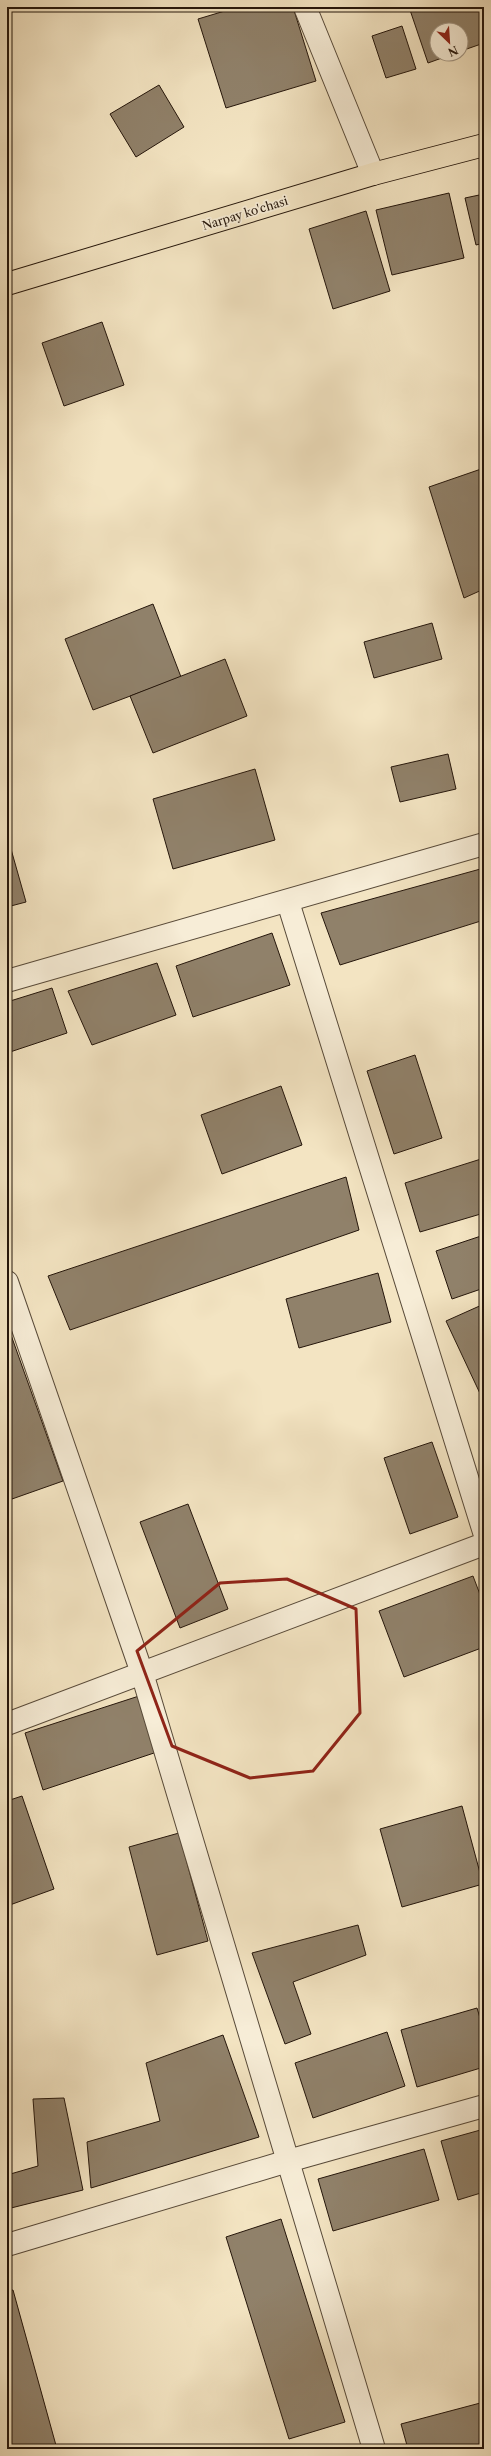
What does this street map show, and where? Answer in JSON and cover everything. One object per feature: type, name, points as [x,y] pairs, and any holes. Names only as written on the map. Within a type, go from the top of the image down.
[{"type":"main road","name":"Narpay ko'chasi","points":[[7,284],[373,174],[484,144]]},
{"type":"street","points":[[305,7],[373,174]]},
{"type":"street","points":[[7,981],[288,902],[484,844]]},
{"type":"street","points":[[288,902],[484,1532]]},
{"type":"street","points":[[7,1282],[142,1673],[374,2449]]},
{"type":"street","points":[[7,1724],[484,1544]]},
{"type":"street","points":[[7,2245],[288,2161],[484,2106]]},
{"type":"highlighted area","points":[[287,1579],[356,1609],[360,1713],[313,1771],[250,1778],[172,1746],[137,1651],[220,1583]]},
{"type":"building","points":[[238,7],[293,7],[316,81],[226,108],[198,19]]},
{"type":"building","points":[[409,7],[484,7],[484,43],[469,48],[469,22],[429,22],[429,62],[431,62],[428,63]]},
{"type":"building","points":[[402,26],[416,69],[386,78],[372,36]]},
{"type":"building","points":[[159,85],[184,127],[136,157],[110,114]]},
{"type":"building","points":[[449,193],[464,258],[392,275],[376,210]]},
{"type":"building","points":[[484,194],[484,243],[476,245],[465,198]]},
{"type":"building","points":[[366,211],[390,291],[333,309],[309,229]]},
{"type":"building","points":[[102,322],[124,385],[64,406],[42,343]]},
{"type":"building","points":[[484,468],[484,589],[464,598],[429,487]]},
{"type":"building","points":[[153,604],[181,677],[93,710],[65,639]]},
{"type":"building","points":[[432,623],[442,659],[374,678],[364,642]]},
{"type":"building","points":[[225,659],[247,716],[153,753],[130,696]]},
{"type":"building","points":[[448,754],[456,789],[400,802],[391,767]]},
{"type":"building","points":[[255,769],[275,840],[173,869],[153,799]]},
{"type":"building","points":[[7,835],[26,902],[7,907]]},
{"type":"building","points":[[484,868],[484,920],[340,965],[321,913]]},
{"type":"building","points":[[272,933],[290,985],[193,1017],[176,966]]},
{"type":"building","points":[[157,963],[176,1015],[92,1045],[68,991]]},
{"type":"building","points":[[52,988],[67,1033],[7,1053],[7,1002]]},
{"type":"building","points":[[415,1055],[442,1138],[394,1154],[367,1071]]},
{"type":"building","points":[[281,1086],[302,1145],[222,1174],[201,1115]]},
{"type":"building","points":[[481,1159],[484,1168],[484,1213],[420,1232],[405,1183]]},
{"type":"building","points":[[346,1177],[359,1230],[70,1330],[48,1276]]},
{"type":"building","points":[[484,1235],[484,1288],[452,1299],[436,1251]]},
{"type":"building","points":[[378,1273],[391,1322],[299,1348],[286,1299]]},
{"type":"building","points":[[484,1304],[484,1402],[446,1321]]},
{"type":"building","points":[[11,1335],[63,1481],[12,1499],[7,1486],[7,1336]]},
{"type":"building","points":[[432,1442],[458,1517],[410,1534],[384,1458]]},
{"type":"building","points":[[188,1504],[228,1609],[180,1628],[140,1522]]},
{"type":"building","points":[[473,1576],[484,1605],[484,1647],[404,1677],[379,1611]]},
{"type":"building","points":[[139,1696],[157,1752],[43,1790],[25,1733]]},
{"type":"building","points":[[22,1796],[54,1889],[7,1906],[7,1801]]},
{"type":"building","points":[[462,1806],[483,1884],[402,1907],[380,1829]]},
{"type":"building","points":[[179,1833],[208,1941],[157,1955],[129,1847]]},
{"type":"building","points":[[358,1925],[366,1955],[293,1982],[311,2034],[285,2044],[252,1953]]},
{"type":"building","points":[[477,2008],[484,2031],[484,2067],[417,2087],[401,2030]]},
{"type":"building","points":[[387,2032],[405,2086],[313,2118],[295,2063]]},
{"type":"building","points":[[223,2035],[259,2137],[91,2188],[87,2142],[160,2121],[146,2063]]},
{"type":"building","points":[[64,2098],[83,2190],[7,2209],[7,2175],[38,2166],[33,2099]]},
{"type":"building","points":[[484,2129],[484,2192],[458,2200],[441,2141]]},
{"type":"building","points":[[424,2149],[439,2200],[333,2231],[318,2179]]},
{"type":"building","points":[[281,2219],[345,2422],[289,2439],[226,2237]]},
{"type":"building","points":[[13,2290],[57,2449],[7,2449],[7,2291]]},
{"type":"building","points":[[484,2402],[484,2443],[461,2449],[408,2449],[401,2424]]}]
